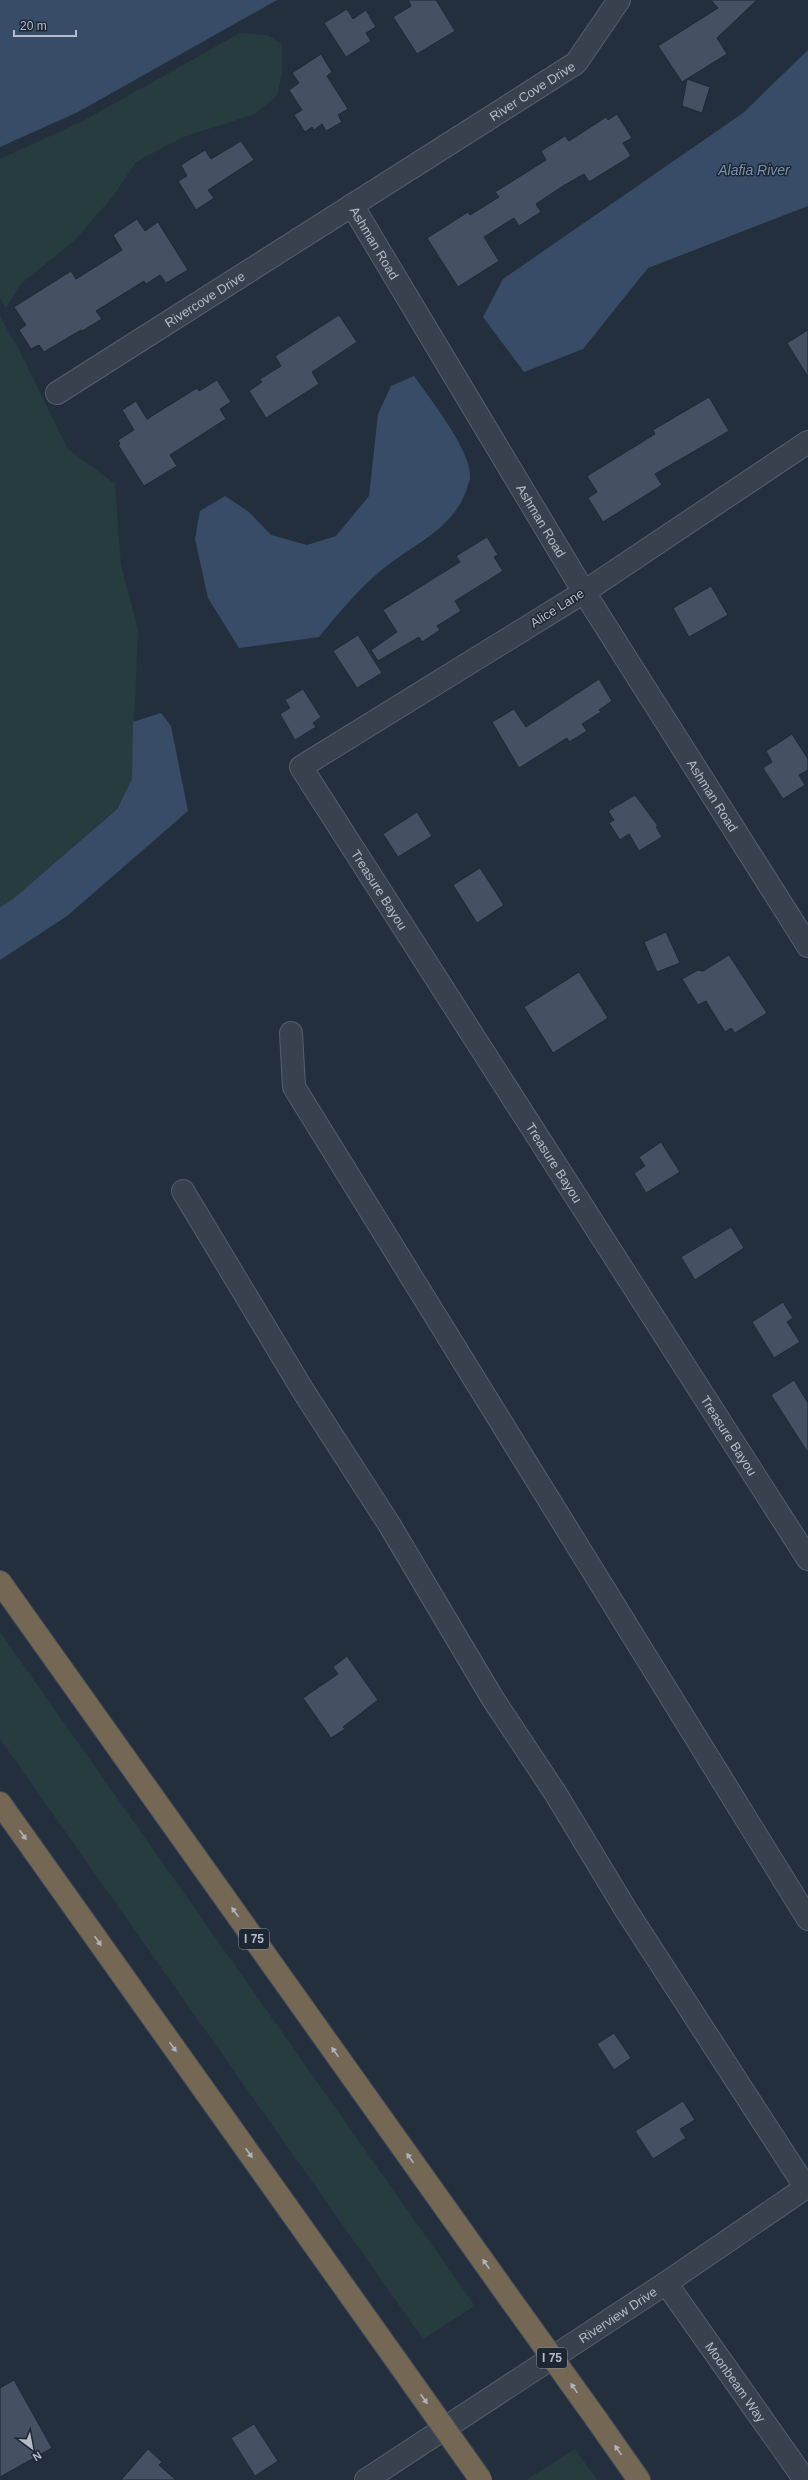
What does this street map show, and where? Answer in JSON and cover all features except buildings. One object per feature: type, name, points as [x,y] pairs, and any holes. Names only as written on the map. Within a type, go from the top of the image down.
[{"type":"highway","name":"I 75","points":[[0,1582],[639,2480]]},
{"type":"highway","points":[[0,1803],[481,2480]]},
{"type":"street","name":"River Cove Drive","points":[[465,133],[576,63],[619,0]]},
{"type":"street","name":"Ashman Road","points":[[465,133],[352,205],[584,592],[808,946]]},
{"type":"street","name":"Rivercove Drive","points":[[57,393],[352,205]]},
{"type":"street","name":"Alice Lane","points":[[301,767],[584,592],[808,442]]},
{"type":"street","name":"Treasure Bayou","points":[[301,767],[808,1559]]},
{"type":"street","points":[[291,1033],[294,1087],[808,1919]]},
{"type":"street","points":[[183,1191],[302,1389],[393,1531],[493,1699],[554,1791],[626,1910],[807,2187]]},
{"type":"street","name":"Riverview Drive","points":[[366,2480],[666,2283],[807,2187]]},
{"type":"street","name":"Moonbeam Way","points":[[666,2283],[805,2480]]},
{"type":"green space","points":[[240,33],[267,35],[282,44],[282,73],[277,96],[255,114],[183,137],[136,162],[114,195],[75,240],[21,284],[6,308],[0,298],[0,159],[83,121]]},
{"type":"green space","points":[[0,316],[19,350],[68,449],[115,484],[121,565],[138,630],[132,779],[116,809],[13,899],[0,907]]},
{"type":"green space","points":[[0,1632],[475,2306],[423,2339],[0,1739]]},
{"type":"green space","points":[[575,2449],[597,2480],[526,2480]]},
{"type":"water","points":[[0,0],[277,0],[78,112],[0,147]]},
{"type":"water","name":"Alafia River","points":[[808,50],[808,206],[648,268],[583,349],[524,372],[483,317],[503,279],[743,113]]},
{"type":"water","points":[[414,376],[448,424],[464,452],[470,480],[461,502],[443,525],[384,568],[366,584],[319,637],[239,648],[208,598],[195,539],[200,511],[225,496],[249,512],[271,535],[307,545],[336,536],[369,496],[378,414],[391,386]]},
{"type":"water","points":[[161,713],[171,726],[188,811],[67,916],[0,960],[0,907],[13,899],[117,809],[132,779],[133,722]]}]
